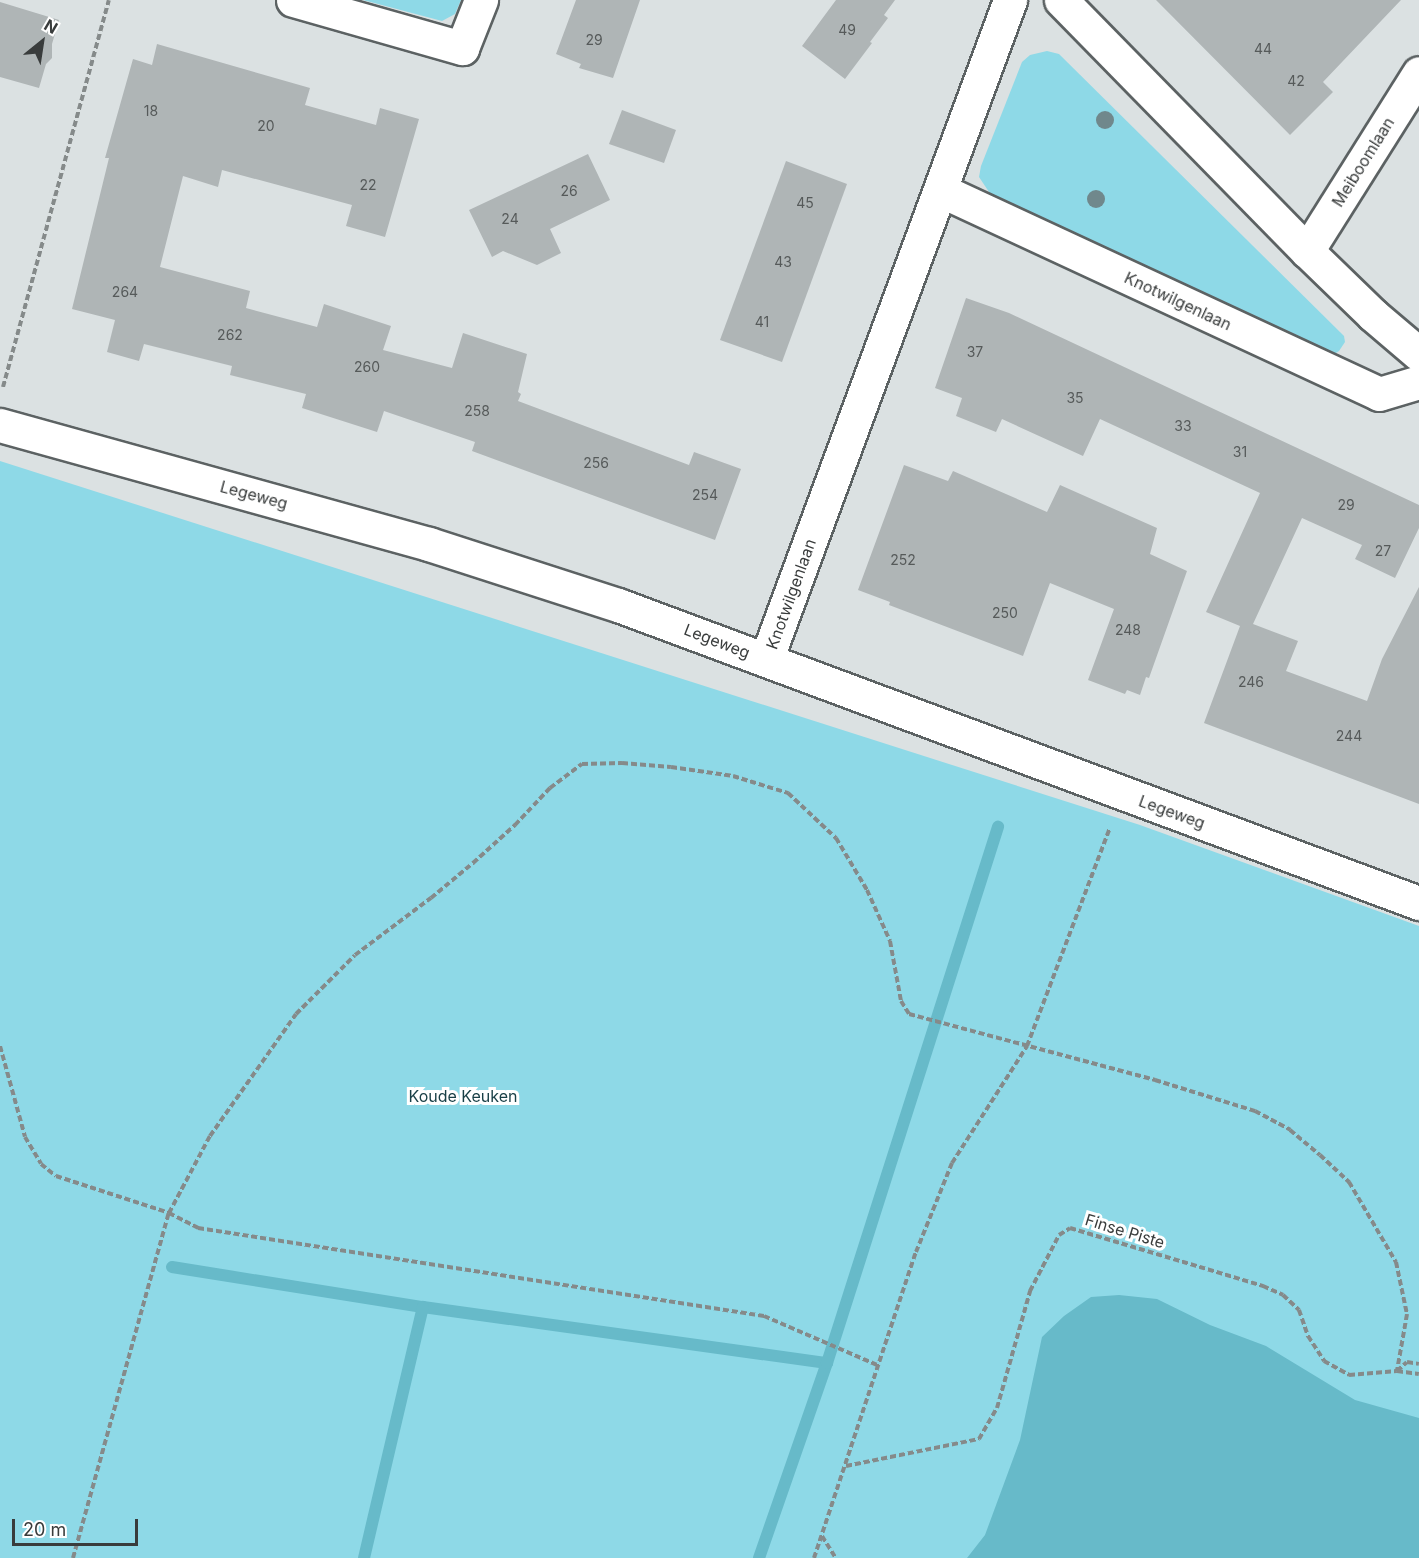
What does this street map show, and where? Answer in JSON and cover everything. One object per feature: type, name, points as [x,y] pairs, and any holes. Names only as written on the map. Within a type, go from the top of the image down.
[{"type":"street","points":[[293,0],[462,48],[481,0]]},
{"type":"street","name":"Knotwilgenlaan","points":[[766,660],[1010,0]]},
{"type":"street","points":[[1061,0],[1307,251],[1373,315],[1419,354]]},
{"type":"street","name":"Meiboomlaan","points":[[1307,251],[1419,73]]},
{"type":"street","name":"Knotwilgenlaan","points":[[940,190],[1379,394],[1419,382]]},
{"type":"street","name":"Legeweg","points":[[0,425],[429,544],[618,605],[1419,903]]},
{"type":"path","points":[[0,396],[110,0]]},
{"type":"path","points":[[73,1558],[169,1213],[210,1136],[296,1014],[356,955],[431,898],[515,825],[550,788],[582,764],[622,763],[671,767],[733,776],[788,793],[836,838],[867,890],[890,941],[902,1001],[909,1014],[1155,1080],[1256,1111],[1290,1130],[1349,1182],[1396,1262],[1407,1314],[1397,1371],[1419,1374]]},
{"type":"path","points":[[814,1558],[916,1252],[952,1162],[1027,1046],[1123,794]]},
{"type":"path","points":[[0,1046],[25,1137],[41,1164],[56,1176],[169,1213],[198,1228],[764,1317],[877,1365]]},
{"type":"path","name":"Finse Piste","points":[[845,1466],[979,1438],[997,1408],[1030,1291],[1059,1235],[1070,1228],[1263,1286],[1283,1295],[1299,1310],[1308,1336],[1324,1361],[1349,1375],[1397,1371],[1407,1362],[1419,1364]]},
{"type":"path","points":[[822,1536],[836,1558]]},
{"type":"green space","points":[[363,0],[461,0],[455,14],[442,21]]},
{"type":"green space","points":[[1047,51],[1059,54],[1344,336],[1345,342],[1339,351],[1331,356],[1002,203],[991,195],[979,177],[981,166],[1022,62],[1030,55]]},
{"type":"green space","name":"Koude Keuken","points":[[0,461],[1140,825],[1419,926],[1419,1558],[0,1558]]},
{"type":"shaded area","points":[[1119,1295],[1157,1299],[1210,1325],[1266,1346],[1355,1400],[1419,1418],[1419,1558],[967,1558],[985,1535],[1020,1440],[1042,1337],[1064,1316],[1091,1297]]},
{"type":"building","points":[[576,0],[640,0],[613,78],[579,68],[581,64],[556,54]]},
{"type":"building","points":[[836,0],[895,0],[884,15],[888,18],[845,79],[802,46]]},
{"type":"building","points":[[1156,0],[1401,0],[1323,82],[1333,92],[1290,135]]},
{"type":"building","points":[[0,2],[59,20],[52,44],[52,58],[46,64],[39,88],[0,77]]},
{"type":"building","points":[[157,44],[310,88],[305,105],[376,125],[380,108],[419,119],[385,237],[346,226],[352,205],[222,170],[218,187],[183,176],[160,267],[250,291],[246,308],[317,327],[324,304],[391,326],[383,350],[452,368],[463,333],[527,354],[518,401],[689,465],[694,452],[741,469],[715,540],[472,451],[475,442],[384,411],[377,432],[302,408],[306,394],[230,375],[232,366],[144,344],[139,361],[107,352],[115,320],[72,309],[109,158],[105,158],[133,59],[152,65]]},
{"type":"building","points":[[622,110],[676,130],[664,163],[609,144]]},
{"type":"building","points":[[588,154],[610,200],[550,229],[561,253],[537,265],[503,251],[492,257],[469,210]]},
{"type":"building","points":[[786,161],[847,184],[782,362],[720,340]]},
{"type":"building","points":[[966,298],[1009,313],[1419,505],[1419,528],[1395,578],[1355,559],[1362,545],[1302,518],[1253,624],[1298,641],[1286,671],[1367,701],[1382,659],[1419,587],[1419,804],[1204,723],[1240,626],[1206,612],[1260,493],[1100,419],[1083,456],[1002,419],[996,432],[956,416],[962,398],[935,388]]},
{"type":"building","points":[[904,465],[948,481],[953,471],[1047,512],[1060,485],[1157,528],[1150,554],[1187,571],[1149,678],[1146,677],[1140,695],[1127,690],[1125,694],[1088,680],[1114,609],[1050,583],[1023,656],[889,605],[890,602],[858,590]]},
{"type":"waterway","points":[[759,1558],[827,1363],[998,827]]},
{"type":"waterway","points":[[172,1267],[423,1307],[827,1363]]},
{"type":"waterway","points":[[364,1558],[423,1307]]}]
